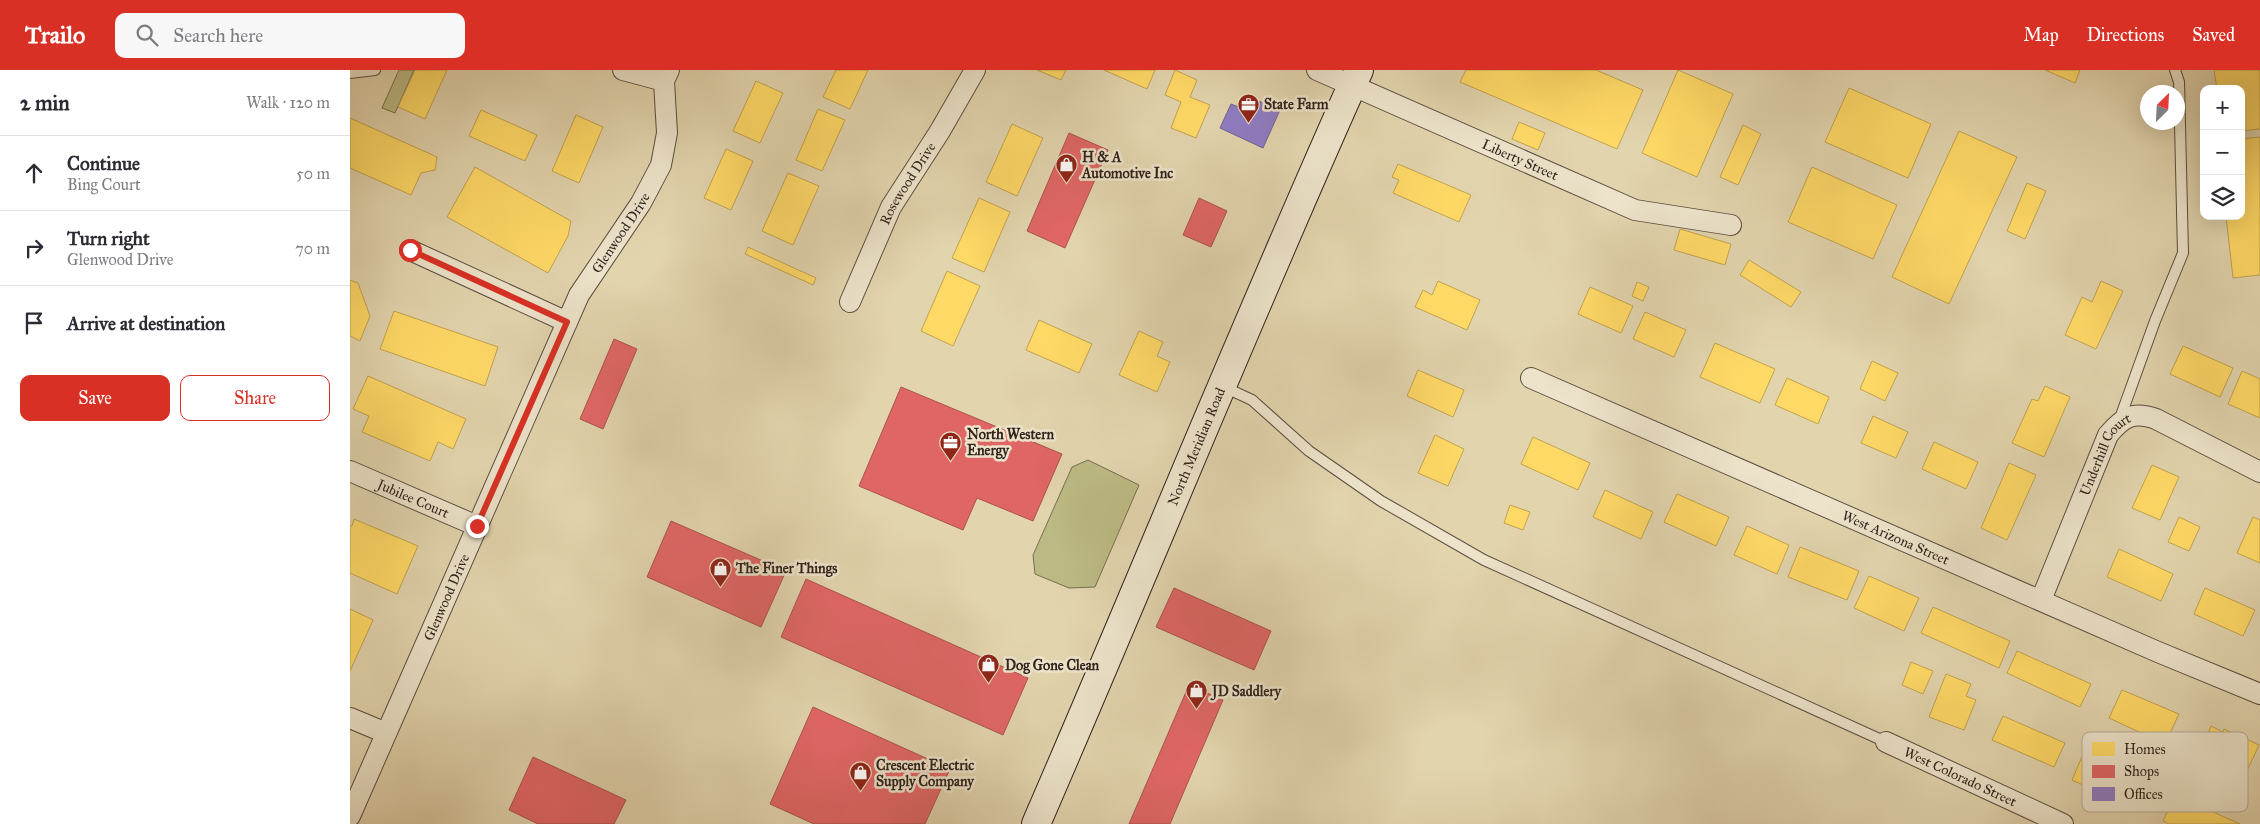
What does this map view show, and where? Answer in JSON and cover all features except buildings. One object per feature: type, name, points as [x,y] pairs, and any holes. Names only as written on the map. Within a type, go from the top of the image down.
[{"type":"main road","name":"North Meridian Road","points":[[1036,824],[1115,644],[1356,78]]},
{"type":"street","name":"Glenwood Drive","points":[[350,816],[579,295],[641,203],[661,165],[667,133],[667,76],[623,70]]},
{"type":"street","name":"Rosewood Drive","points":[[850,302],[891,207],[940,131],[975,70]]},
{"type":"street","name":"Liberty Street","points":[[1317,70],[1356,78],[1635,210],[1731,225]]},
{"type":"street","points":[[410,250],[567,322]]},
{"type":"street","name":"West Arizona Street","points":[[1531,378],[2158,652],[2260,694]]},
{"type":"street","name":"Underhill Court","points":[[2041,600],[2108,435],[2118,422],[2132,415],[2145,415],[2260,472]]},
{"type":"street","name":"Jubilee Court","points":[[350,470],[477,526]]},
{"type":"street","points":[[350,718],[386,733]]},
{"type":"street","name":"West Colorado Street","points":[[1886,742],[2063,824]]},
{"type":"lane","points":[[350,73],[375,70]]},
{"type":"lane","points":[[2118,422],[2155,321],[2183,253],[2179,82],[2175,70]]},
{"type":"lane","points":[[1223,387],[1252,400],[1309,451],[1380,501],[1484,560],[1886,742]]},
{"type":"shaded area","points":[[399,70],[414,70],[395,113],[382,108]]},
{"type":"shaded area","points":[[1088,460],[1139,485],[1095,587],[1069,588],[1035,574],[1033,555],[1072,467]]},
{"type":"place","name":"State Farm","points":[[1248,123]]},
{"type":"place","name":"H & A Automotive Inc","points":[[1066,184]]},
{"type":"place","name":"North Western Energy","points":[[951,461]]},
{"type":"place","name":"The Finer Things","points":[[720,587]]},
{"type":"place","name":"Dog Gone Clean","points":[[989,684]]},
{"type":"place","name":"JD Saddlery","points":[[1196,710]]},
{"type":"place","name":"Crescent Electric Supply Company","points":[[860,792]]},
{"type":"route","points":[[410,250],[567,322],[477,526]]}]
